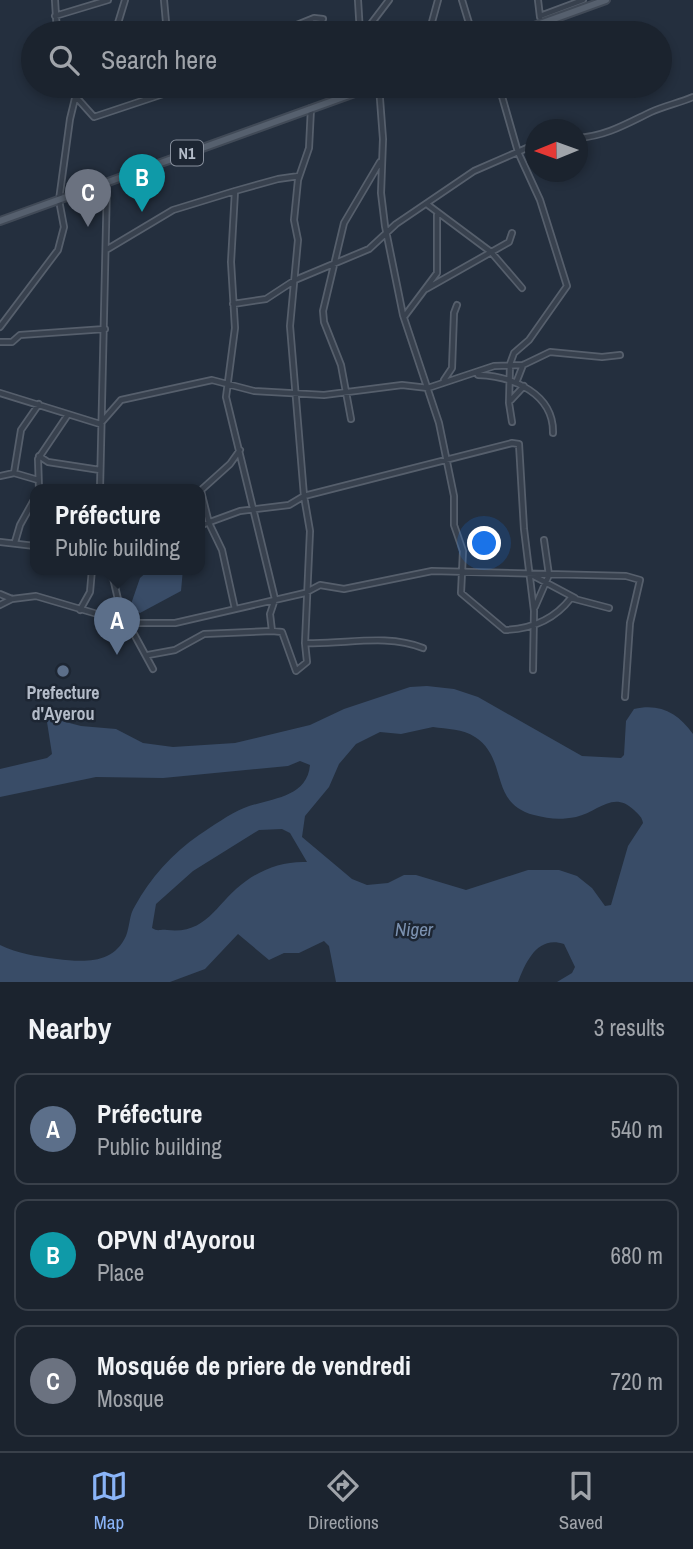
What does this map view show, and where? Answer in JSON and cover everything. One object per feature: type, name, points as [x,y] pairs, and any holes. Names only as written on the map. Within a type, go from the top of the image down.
[{"type":"main road","points":[[540,20],[606,0]]},
{"type":"main road","name":"N1","points":[[0,221],[338,98]]},
{"type":"street","points":[[55,0],[56,21]]},
{"type":"street","points":[[55,16],[108,0]]},
{"type":"street","points":[[119,21],[125,0]]},
{"type":"street","points":[[164,0],[166,21]]},
{"type":"street","points":[[358,0],[361,21]]},
{"type":"street","points":[[372,21],[389,0]]},
{"type":"street","points":[[432,21],[438,0]]},
{"type":"street","points":[[462,0],[468,21]]},
{"type":"street","points":[[538,0],[540,20],[583,0]]},
{"type":"street","points":[[307,21],[323,19]]},
{"type":"street","points":[[588,136],[625,127],[650,113],[693,97]]},
{"type":"street","points":[[0,327],[58,250],[64,228],[59,200],[70,119],[76,98]]},
{"type":"street","points":[[77,98],[94,117],[145,98]]},
{"type":"street","points":[[378,98],[382,158],[381,193],[386,232],[404,318],[439,423],[453,496],[454,525],[463,551],[461,593],[501,629],[533,626],[561,611],[571,598],[575,598]]},
{"type":"street","points":[[502,98],[517,151],[540,200],[567,286],[510,364],[513,383]]},
{"type":"street","points":[[148,655],[175,650],[194,637],[209,633],[272,631],[282,632],[296,671],[307,662],[305,593],[310,531],[304,496],[290,326],[298,240],[294,220],[299,176],[309,148],[311,107]]},
{"type":"street","points":[[233,304],[266,299],[295,280],[369,249],[386,232],[474,171],[525,148]]},
{"type":"street","points":[[351,419],[341,365],[324,321],[344,223],[382,158]]},
{"type":"street","points":[[106,251],[173,210],[235,191],[299,176]]},
{"type":"street","points":[[100,484],[107,183]]},
{"type":"street","points":[[235,191],[231,262],[234,328],[226,397],[275,599],[270,614],[272,631]]},
{"type":"street","points":[[428,205],[491,252],[522,288]]},
{"type":"street","points":[[404,318],[439,268],[437,214]]},
{"type":"street","points":[[422,291],[509,242],[512,233]]},
{"type":"street","points":[[100,424],[121,400],[212,380],[228,386],[296,393],[347,393],[402,385],[428,388],[447,379],[452,368],[454,313],[457,305]]},
{"type":"street","points":[[0,342],[12,342],[20,335],[105,329]]},
{"type":"street","points":[[434,384],[473,375],[494,366],[523,365],[550,352],[602,357],[620,355]]},
{"type":"street","points":[[512,422],[509,403],[513,383],[523,365]]},
{"type":"street","points":[[473,375],[524,386],[545,402],[554,421],[553,433]]},
{"type":"street","points":[[509,403],[516,391],[524,386]]},
{"type":"street","points":[[0,393],[100,424]]},
{"type":"street","points":[[13,473],[21,430],[39,404]]},
{"type":"street","points":[[38,484],[36,468],[40,456],[52,433],[68,415]]},
{"type":"street","points":[[205,525],[240,511],[254,512],[289,505],[304,496],[512,443],[519,444],[534,611],[533,670]]},
{"type":"street","points":[[205,486],[230,464],[240,449]]},
{"type":"street","points":[[40,456],[48,462],[100,470]]},
{"type":"street","points":[[0,476],[13,473],[38,480]]},
{"type":"street","points":[[15,542],[20,525],[30,507]]},
{"type":"street","points":[[205,509],[222,550],[235,609]]},
{"type":"street","points":[[534,611],[549,575],[544,540]]},
{"type":"street","points":[[0,542],[30,544]]},
{"type":"street","points":[[0,605],[12,599],[36,596],[128,623],[175,623],[305,593],[320,585],[344,589],[432,571],[626,576],[640,580],[630,623],[625,696]]},
{"type":"street","points":[[530,574],[575,598],[609,608]]},
{"type":"street","points":[[80,610],[90,592],[91,575]]},
{"type":"street","points":[[115,575],[112,577],[128,623],[148,655],[153,669]]},
{"type":"street","points":[[0,594],[12,599]]},
{"type":"street","points":[[305,643],[338,645],[375,640],[409,643],[422,648]]},
{"type":"water","points":[[143,575],[182,575],[181,591],[140,613],[130,607]]},
{"type":"water","name":"Niger","points":[[410,687],[454,689],[478,697],[582,756],[621,758],[624,755],[626,721],[634,709],[652,707],[668,711],[681,720],[693,734],[693,982],[557,982],[572,973],[575,967],[564,944],[555,942],[547,943],[534,952],[518,982],[336,982],[329,946],[324,941],[299,953],[284,953],[269,960],[238,934],[205,969],[170,982],[0,982],[0,945],[27,954],[76,961],[105,957],[113,952],[126,936],[132,913],[141,896],[171,858],[199,835],[233,813],[294,791],[302,785],[310,765],[300,761],[288,766],[163,778],[96,777],[0,797],[0,769],[47,758],[52,754],[47,722],[50,718],[81,726],[116,729],[143,743],[173,747],[235,743],[310,725],[344,709]],"holes":[[[433,727],[465,732],[475,737],[492,757],[510,801],[534,815],[565,819],[612,802],[626,804],[637,813],[643,823],[628,846],[611,905],[605,906],[592,888],[577,876],[559,870],[528,870],[466,890],[416,875],[404,875],[388,883],[367,885],[352,879],[302,837],[305,816],[329,787],[339,764],[356,744],[380,732],[401,734]],[[282,829],[290,833],[307,862],[283,864],[253,876],[211,915],[193,927],[181,930],[152,928],[156,904],[193,871],[259,830]]]},
{"type":"place","name":"OPVN d'Ayorou","points":[[142,212]]},
{"type":"place","name":"Mosquée de priere de vendredi","points":[[88,227]]},
{"type":"place","name":"Préfecture","points":[[117,655]]},
{"type":"place","name":"Prefecture d'Ayerou","points":[[63,671]]}]
